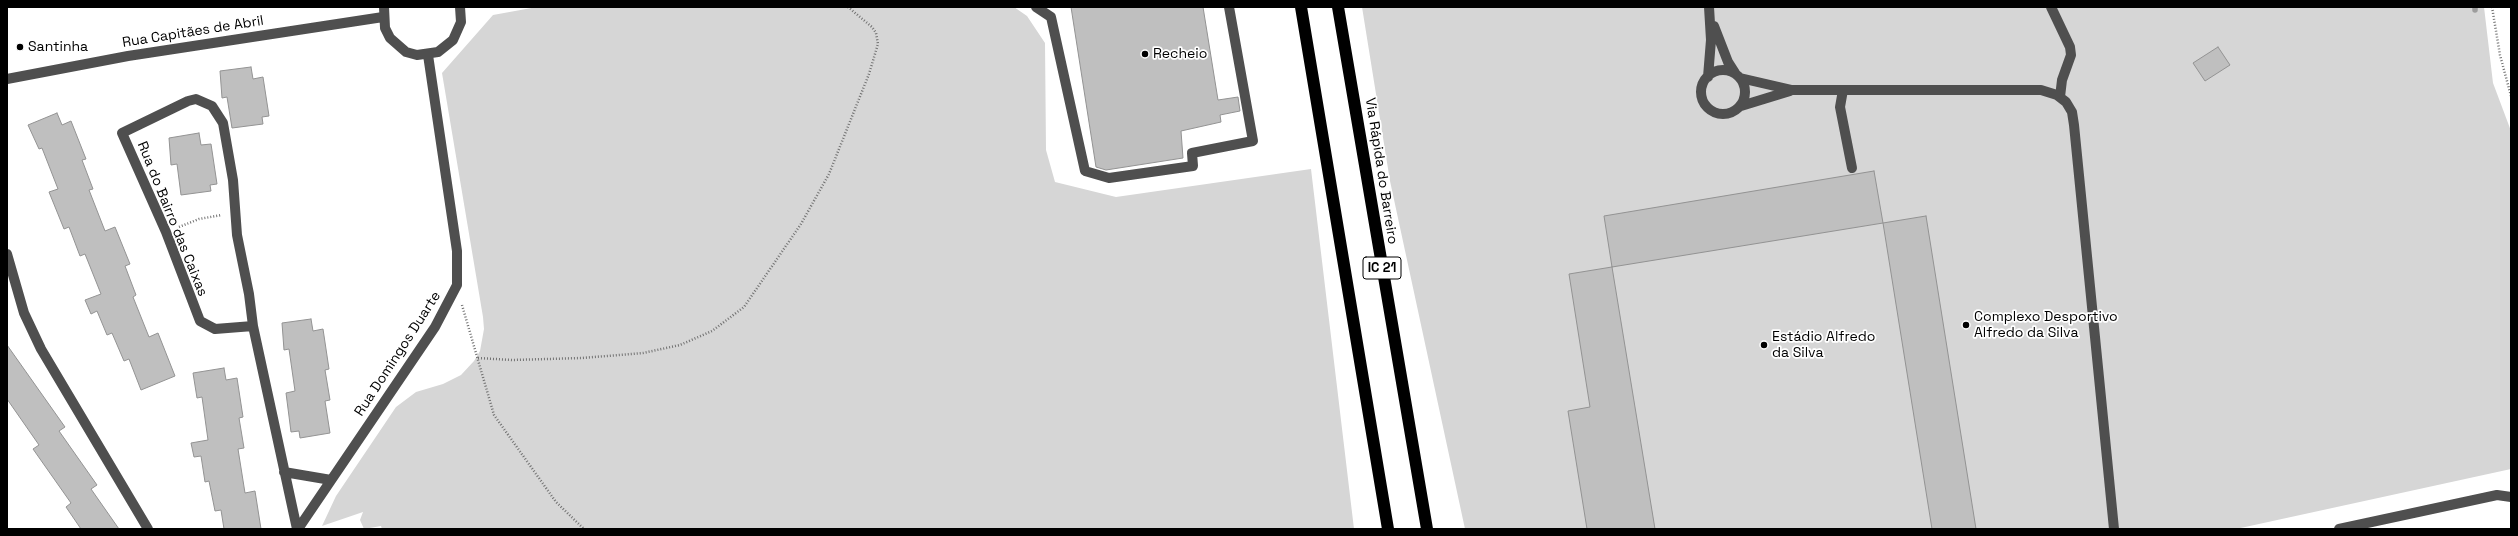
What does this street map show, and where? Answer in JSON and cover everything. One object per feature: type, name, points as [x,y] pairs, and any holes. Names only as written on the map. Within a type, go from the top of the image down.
[{"type":"highway","name":"IC 21","points":[[1301,7],[1388,529]]},
{"type":"highway","name":"Via Rápida do Barreiro","points":[[1338,7],[1427,529]]},
{"type":"street","points":[[428,55],[438,52],[453,40],[461,22],[460,7]]},
{"type":"street","points":[[1036,7],[1051,17],[1085,171],[1109,178],[1193,166],[1192,153],[1253,141],[1230,7]]},
{"type":"street","points":[[1709,7],[1711,18],[1728,62],[1738,76],[1746,92],[1741,106]]},
{"type":"street","points":[[2051,7],[2070,47],[2071,55],[2062,80],[2060,97]]},
{"type":"street","name":"Rua Capitães de Abril","points":[[7,79],[128,56],[384,12],[390,38],[397,46],[412,54],[428,55]]},
{"type":"street","points":[[1711,18],[1710,64],[1708,77],[1701,89],[1702,96],[1708,109],[1721,114],[1728,114],[1741,106],[1792,90]]},
{"type":"street","name":"Rua Domingos Duarte","points":[[298,529],[435,327],[457,285],[457,251],[428,55]]},
{"type":"street","points":[[1708,77],[1720,70],[1792,90],[2048,91],[2060,97],[2070,108],[2074,125],[2114,529]]},
{"type":"street","points":[[1843,90],[1840,107],[1852,168]]},
{"type":"street","name":"Rua do Bairro das Caixas","points":[[252,326],[215,328],[200,320],[166,232],[122,133],[188,101],[196,99],[212,106],[223,123],[233,180],[235,214],[250,294],[252,326],[298,529]]},
{"type":"street","points":[[7,254],[24,313],[41,349],[148,529]]},
{"type":"street","points":[[284,472],[332,480]]},
{"type":"street","points":[[2339,529],[2497,495],[2511,497]]},
{"type":"path","points":[[478,358],[512,360],[574,358],[643,353],[680,345],[712,331],[744,307],[801,224],[830,174],[869,74],[878,44],[876,33],[872,27],[848,7]]},
{"type":"path","points":[[2492,7],[2500,55],[2511,96]]},
{"type":"path","points":[[166,232],[199,219],[235,214]]},
{"type":"path","points":[[457,285],[494,415],[556,502],[584,529]]},
{"type":"shaded area","points":[[537,7],[1014,7],[1027,16],[1045,43],[1046,150],[1055,182],[1116,197],[1311,169],[1354,529],[382,529],[381,526],[364,529],[360,520],[363,512],[322,526],[336,496],[396,407],[416,392],[443,384],[461,375],[474,361],[480,351],[484,329],[483,317],[442,73],[493,15]]},
{"type":"shaded area","name":"Complexo Desportivo Alfredo da Silva","points":[[1362,7],[2484,7],[2493,83],[2511,131],[2511,469],[2236,529],[1465,529],[1390,181]]},
{"type":"building","name":"Recheio","points":[[1071,7],[1203,7],[1218,100],[1238,97],[1240,111],[1220,115],[1221,122],[1181,131],[1183,158],[1106,170],[1096,167]]},
{"type":"building","points":[[2218,47],[2230,65],[2205,81],[2193,63]]},
{"type":"building","points":[[251,67],[253,79],[263,77],[269,116],[262,117],[263,124],[232,128],[227,97],[222,98],[220,71]]},
{"type":"building","points":[[57,113],[62,125],[71,121],[86,159],[82,160],[93,189],[89,190],[105,231],[115,227],[130,264],[125,266],[136,295],[133,297],[149,337],[158,333],[175,376],[141,390],[129,359],[124,361],[112,333],[107,335],[97,311],[91,314],[85,300],[101,294],[85,254],[80,256],[69,227],[64,229],[49,192],[58,189],[42,148],[39,149],[28,125]]},
{"type":"building","points":[[199,133],[201,145],[211,144],[217,184],[210,185],[211,191],[181,195],[177,164],[171,165],[169,138]]},
{"type":"building","points":[[1874,171],[1883,223],[1612,267],[1604,216]]},
{"type":"building","points":[[1926,216],[1976,529],[1932,529],[1883,223]]},
{"type":"building","points":[[1612,267],[1655,529],[1587,529],[1568,411],[1590,407],[1569,274]]},
{"type":"building","points":[[311,319],[313,331],[323,329],[329,369],[325,370],[330,400],[325,401],[330,433],[300,438],[299,431],[291,432],[286,393],[295,391],[289,349],[284,350],[282,323]]},
{"type":"building","points":[[7,345],[65,427],[59,431],[97,485],[91,489],[119,529],[81,529],[66,507],[71,503],[33,449],[39,445],[7,399]]},
{"type":"building","points":[[224,368],[226,380],[237,378],[243,417],[239,418],[244,448],[238,449],[245,493],[255,491],[261,529],[224,529],[221,510],[215,511],[209,481],[205,482],[201,456],[194,457],[191,443],[208,440],[202,397],[197,398],[193,373]]},
{"type":"place","name":"Santinha","points":[[20,47]]},
{"type":"place","name":"Recheio","points":[[1145,54]]},
{"type":"place","name":"Complexo Desportivo Alfredo da Silva","points":[[1966,325]]},
{"type":"place","name":"Estádio Alfredo da Silva","points":[[1764,345]]}]
